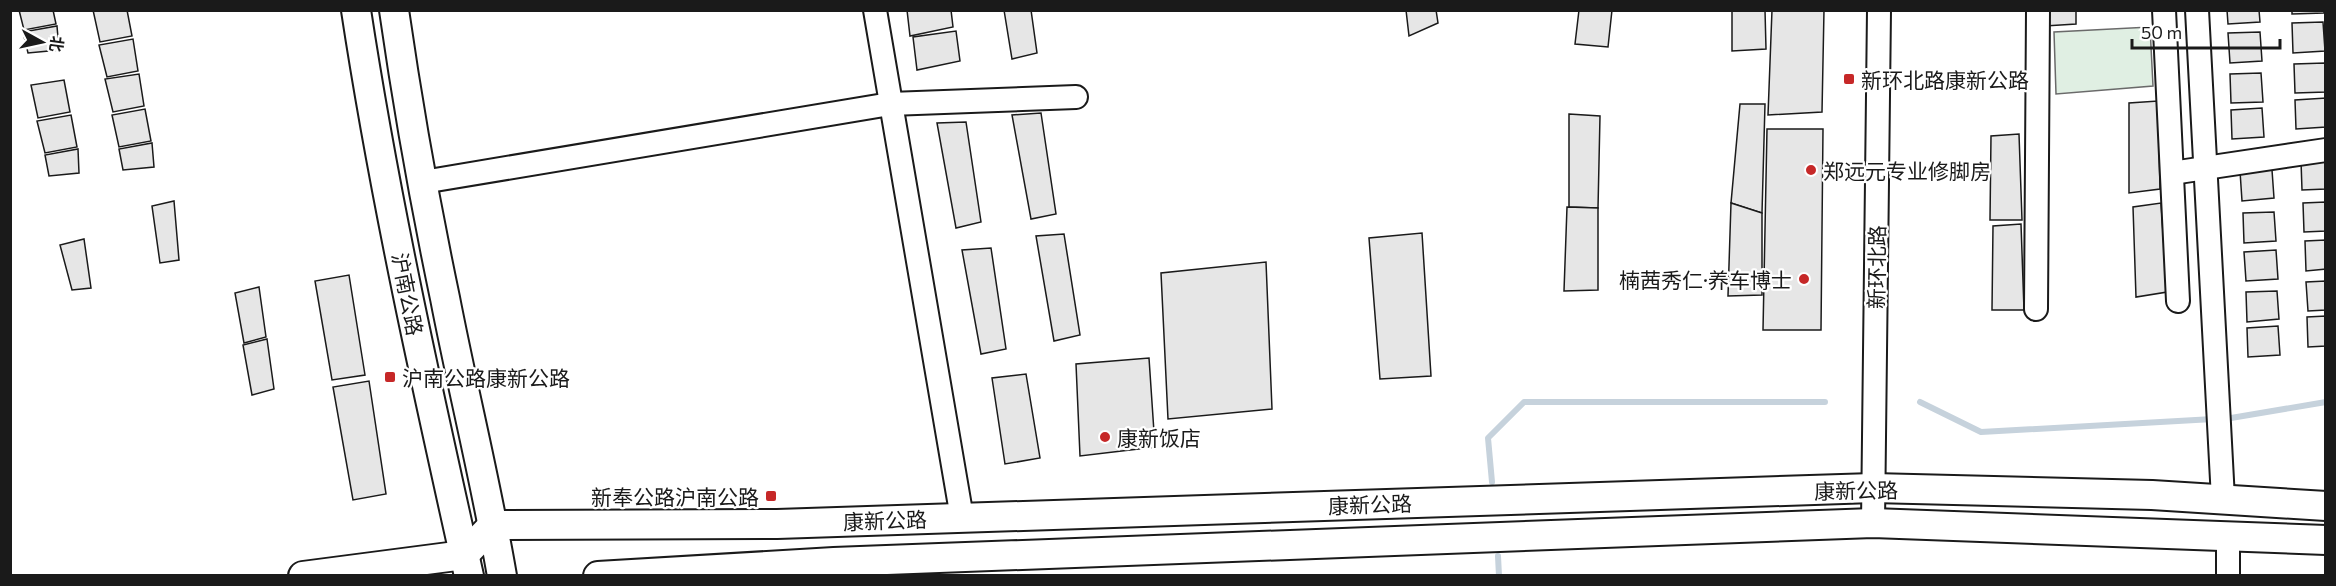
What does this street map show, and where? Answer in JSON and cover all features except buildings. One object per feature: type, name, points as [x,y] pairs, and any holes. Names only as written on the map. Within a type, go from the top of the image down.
[{"type":"main road","name":"沪南公路","points":[[356,10],[366,77],[421,361],[466,565]]},
{"type":"main road","name":"沪南公路","points":[[394,10],[405,89],[444,298],[502,576]]},
{"type":"main road","name":"康新公路","points":[[493,525],[777,524],[1873,488],[2152,495],[2325,506]]},
{"type":"main road","name":"康新公路","points":[[598,576],[834,562],[1873,523],[2325,540]]},
{"type":"main road","points":[[466,565],[493,525]]},
{"type":"main road","points":[[303,576],[466,565],[495,576]]},
{"type":"street","points":[[875,10],[962,518]]},
{"type":"street","name":"新环北路","points":[[1873,523],[1879,10]]},
{"type":"street","points":[[2036,309],[2038,10]]},
{"type":"street","points":[[2164,10],[2178,301]]},
{"type":"street","points":[[2197,10],[2223,499]]},
{"type":"street","points":[[423,182],[890,104],[1076,97]]},
{"type":"street","points":[[2172,173],[2325,150]]},
{"type":"street","points":[[2228,536],[2228,576]]},
{"type":"green space","points":[[2150,27],[2153,86],[2056,94],[2054,32]]},
{"type":"waterway","points":[[1492,482],[1488,438],[1524,402],[1825,402]]},
{"type":"waterway","points":[[1920,402],[1981,432],[2231,418],[2326,402]]},
{"type":"waterway","points":[[1498,556],[1499,576]]},
{"type":"place","name":"新环北路康新公路","points":[[1849,79]]},
{"type":"place","name":"郑远元专业修脚房","points":[[1811,170]]},
{"type":"place","name":"楠茜秀仁·养车博士","points":[[1804,279]]},
{"type":"place","name":"沪南公路康新公路","points":[[390,377]]},
{"type":"place","name":"康新饭店","points":[[1105,437]]},
{"type":"place","name":"新奉公路沪南公路","points":[[771,496]]}]
